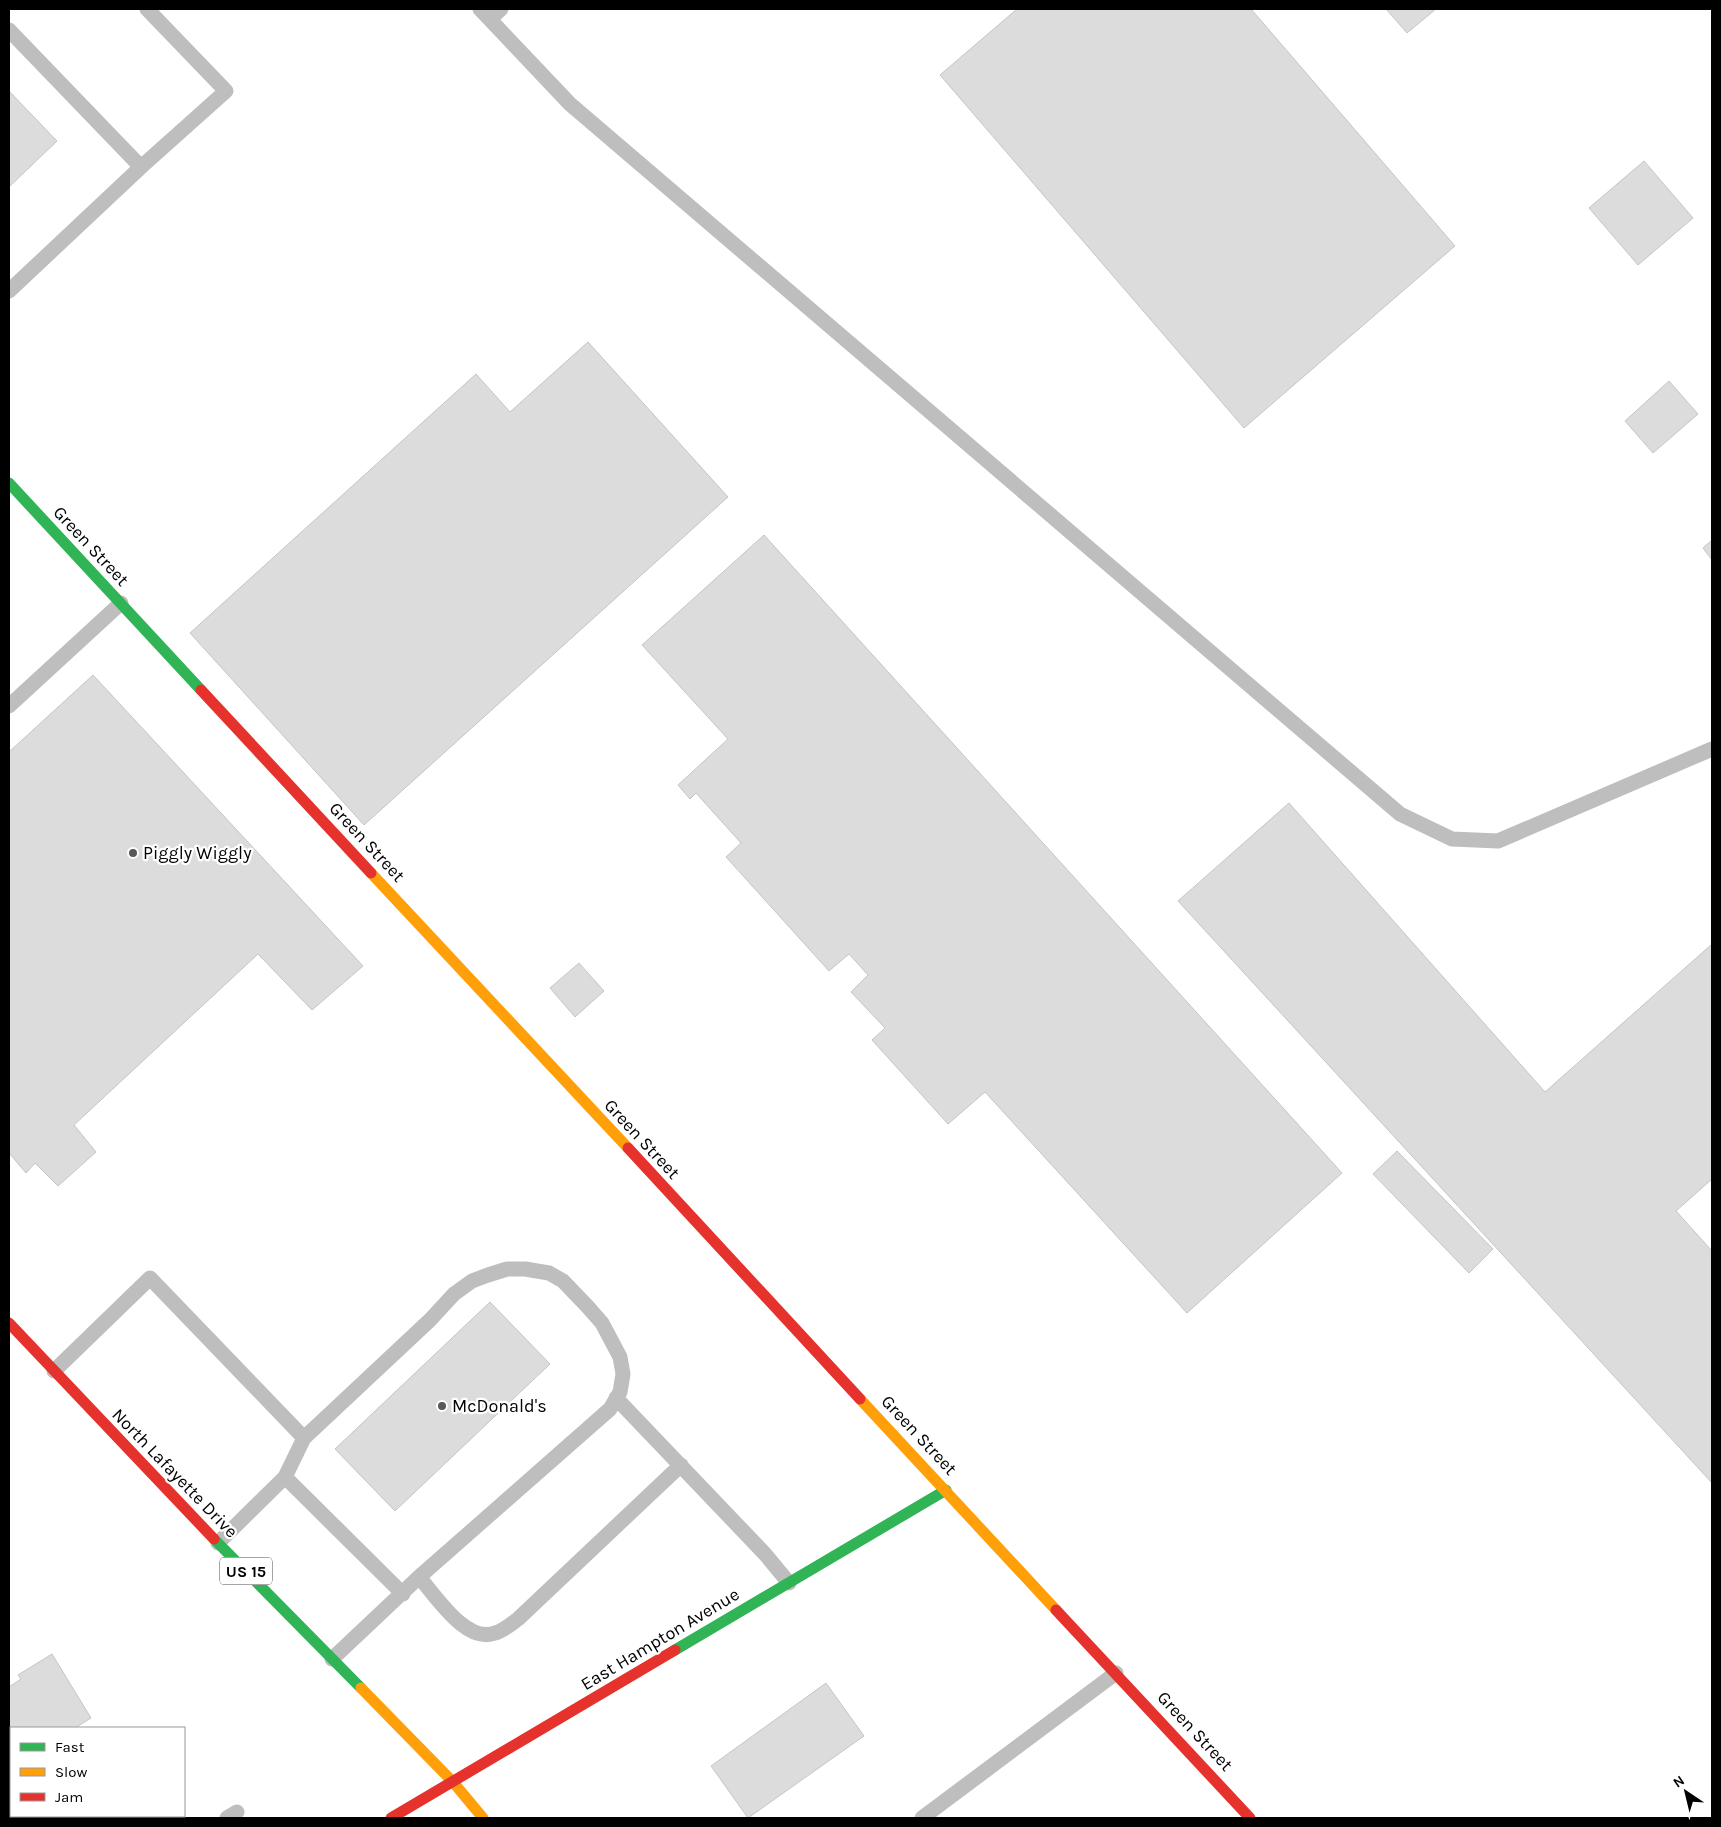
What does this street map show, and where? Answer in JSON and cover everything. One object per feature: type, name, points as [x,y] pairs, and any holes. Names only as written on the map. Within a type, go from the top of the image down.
[{"type":"street","name":"Green Street","points":[[9,484],[1250,1818]]},
{"type":"street","name":"North Lafayette Drive","points":[[9,1323],[218,1543],[453,1782],[483,1818]]},
{"type":"street","name":"East Hampton Avenue","points":[[391,1818],[946,1490]]},
{"type":"lane","points":[[9,291],[226,91],[147,9]]},
{"type":"lane","points":[[490,12],[570,104],[1400,814],[1452,839],[1498,842],[1712,748]]},
{"type":"lane","points":[[9,30],[141,168]]},
{"type":"lane","points":[[9,706],[121,603]]},
{"type":"lane","points":[[218,1543],[285,1478],[304,1438],[430,1320],[454,1294],[472,1281],[507,1269],[525,1269],[549,1273],[563,1281],[602,1323],[620,1357],[623,1374],[620,1392],[610,1409],[419,1577],[332,1659]]},
{"type":"lane","points":[[54,1371],[150,1278],[304,1438]]},
{"type":"lane","points":[[616,1398],[765,1554],[788,1583]]},
{"type":"lane","points":[[419,1577],[468,1630],[481,1635],[494,1634],[518,1619],[681,1465]]},
{"type":"lane","points":[[285,1478],[402,1594]]},
{"type":"lane","points":[[922,1818],[1116,1673]]},
{"type":"building","points":[[1017,9],[1251,9],[1455,246],[1244,428],[940,75]]},
{"type":"building","points":[[1386,9],[1436,9],[1407,33]]},
{"type":"building","points":[[9,91],[57,141],[9,187]]},
{"type":"building","points":[[1644,161],[1693,218],[1638,265],[1589,208]]},
{"type":"building","points":[[588,342],[728,497],[364,825],[190,633],[476,374],[510,412]]},
{"type":"building","points":[[1669,381],[1698,414],[1653,453],[1625,421]]},
{"type":"building","points":[[764,535],[1342,1173],[1187,1313],[985,1092],[948,1124],[872,1040],[885,1028],[851,992],[868,975],[849,954],[829,971],[726,857],[741,843],[696,793],[690,799],[678,785],[728,739],[642,645]]},
{"type":"building","points":[[1712,540],[1712,560],[1703,548]]},
{"type":"building","name":"Piggly Wiggly","points":[[93,675],[363,966],[312,1010],[258,954],[74,1125],[96,1152],[58,1186],[35,1163],[26,1173],[9,1153],[9,752]]},
{"type":"building","points":[[1289,803],[1545,1092],[1712,944],[1712,1179],[1676,1211],[1712,1251],[1712,1483],[1178,901]]},
{"type":"building","points":[[579,963],[604,991],[575,1017],[550,988]]},
{"type":"building","points":[[1397,1151],[1493,1249],[1469,1273],[1373,1174]]},
{"type":"building","name":"McDonald's","points":[[490,1302],[550,1364],[395,1511],[335,1449]]},
{"type":"building","points":[[52,1654],[91,1718],[77,1727],[10,1727],[10,1817],[59,1817],[57,1818],[9,1818],[9,1687],[21,1679],[18,1675]]},
{"type":"building","points":[[826,1683],[864,1736],[748,1818],[711,1766]]},
{"type":"traffic: fast","points":[[9,483],[201,690]]},
{"type":"traffic: fast","points":[[675,1650],[946,1490]]},
{"type":"traffic: fast","points":[[214,1539],[361,1688]]},
{"type":"traffic: slow","points":[[371,873],[628,1148]]},
{"type":"traffic: slow","points":[[860,1399],[1056,1610]]},
{"type":"traffic: slow","points":[[361,1688],[453,1782],[483,1818]]},
{"type":"traffic: jam","points":[[201,690],[371,873]]},
{"type":"traffic: jam","points":[[628,1148],[860,1399]]},
{"type":"traffic: jam","points":[[9,1323],[214,1539]]},
{"type":"traffic: jam","points":[[1056,1610],[1250,1818]]},
{"type":"traffic: jam","points":[[391,1818],[675,1650]]},
{"type":"place","name":"Piggly Wiggly","points":[[133,853]]},
{"type":"place","name":"McDonald's","points":[[442,1406]]}]
